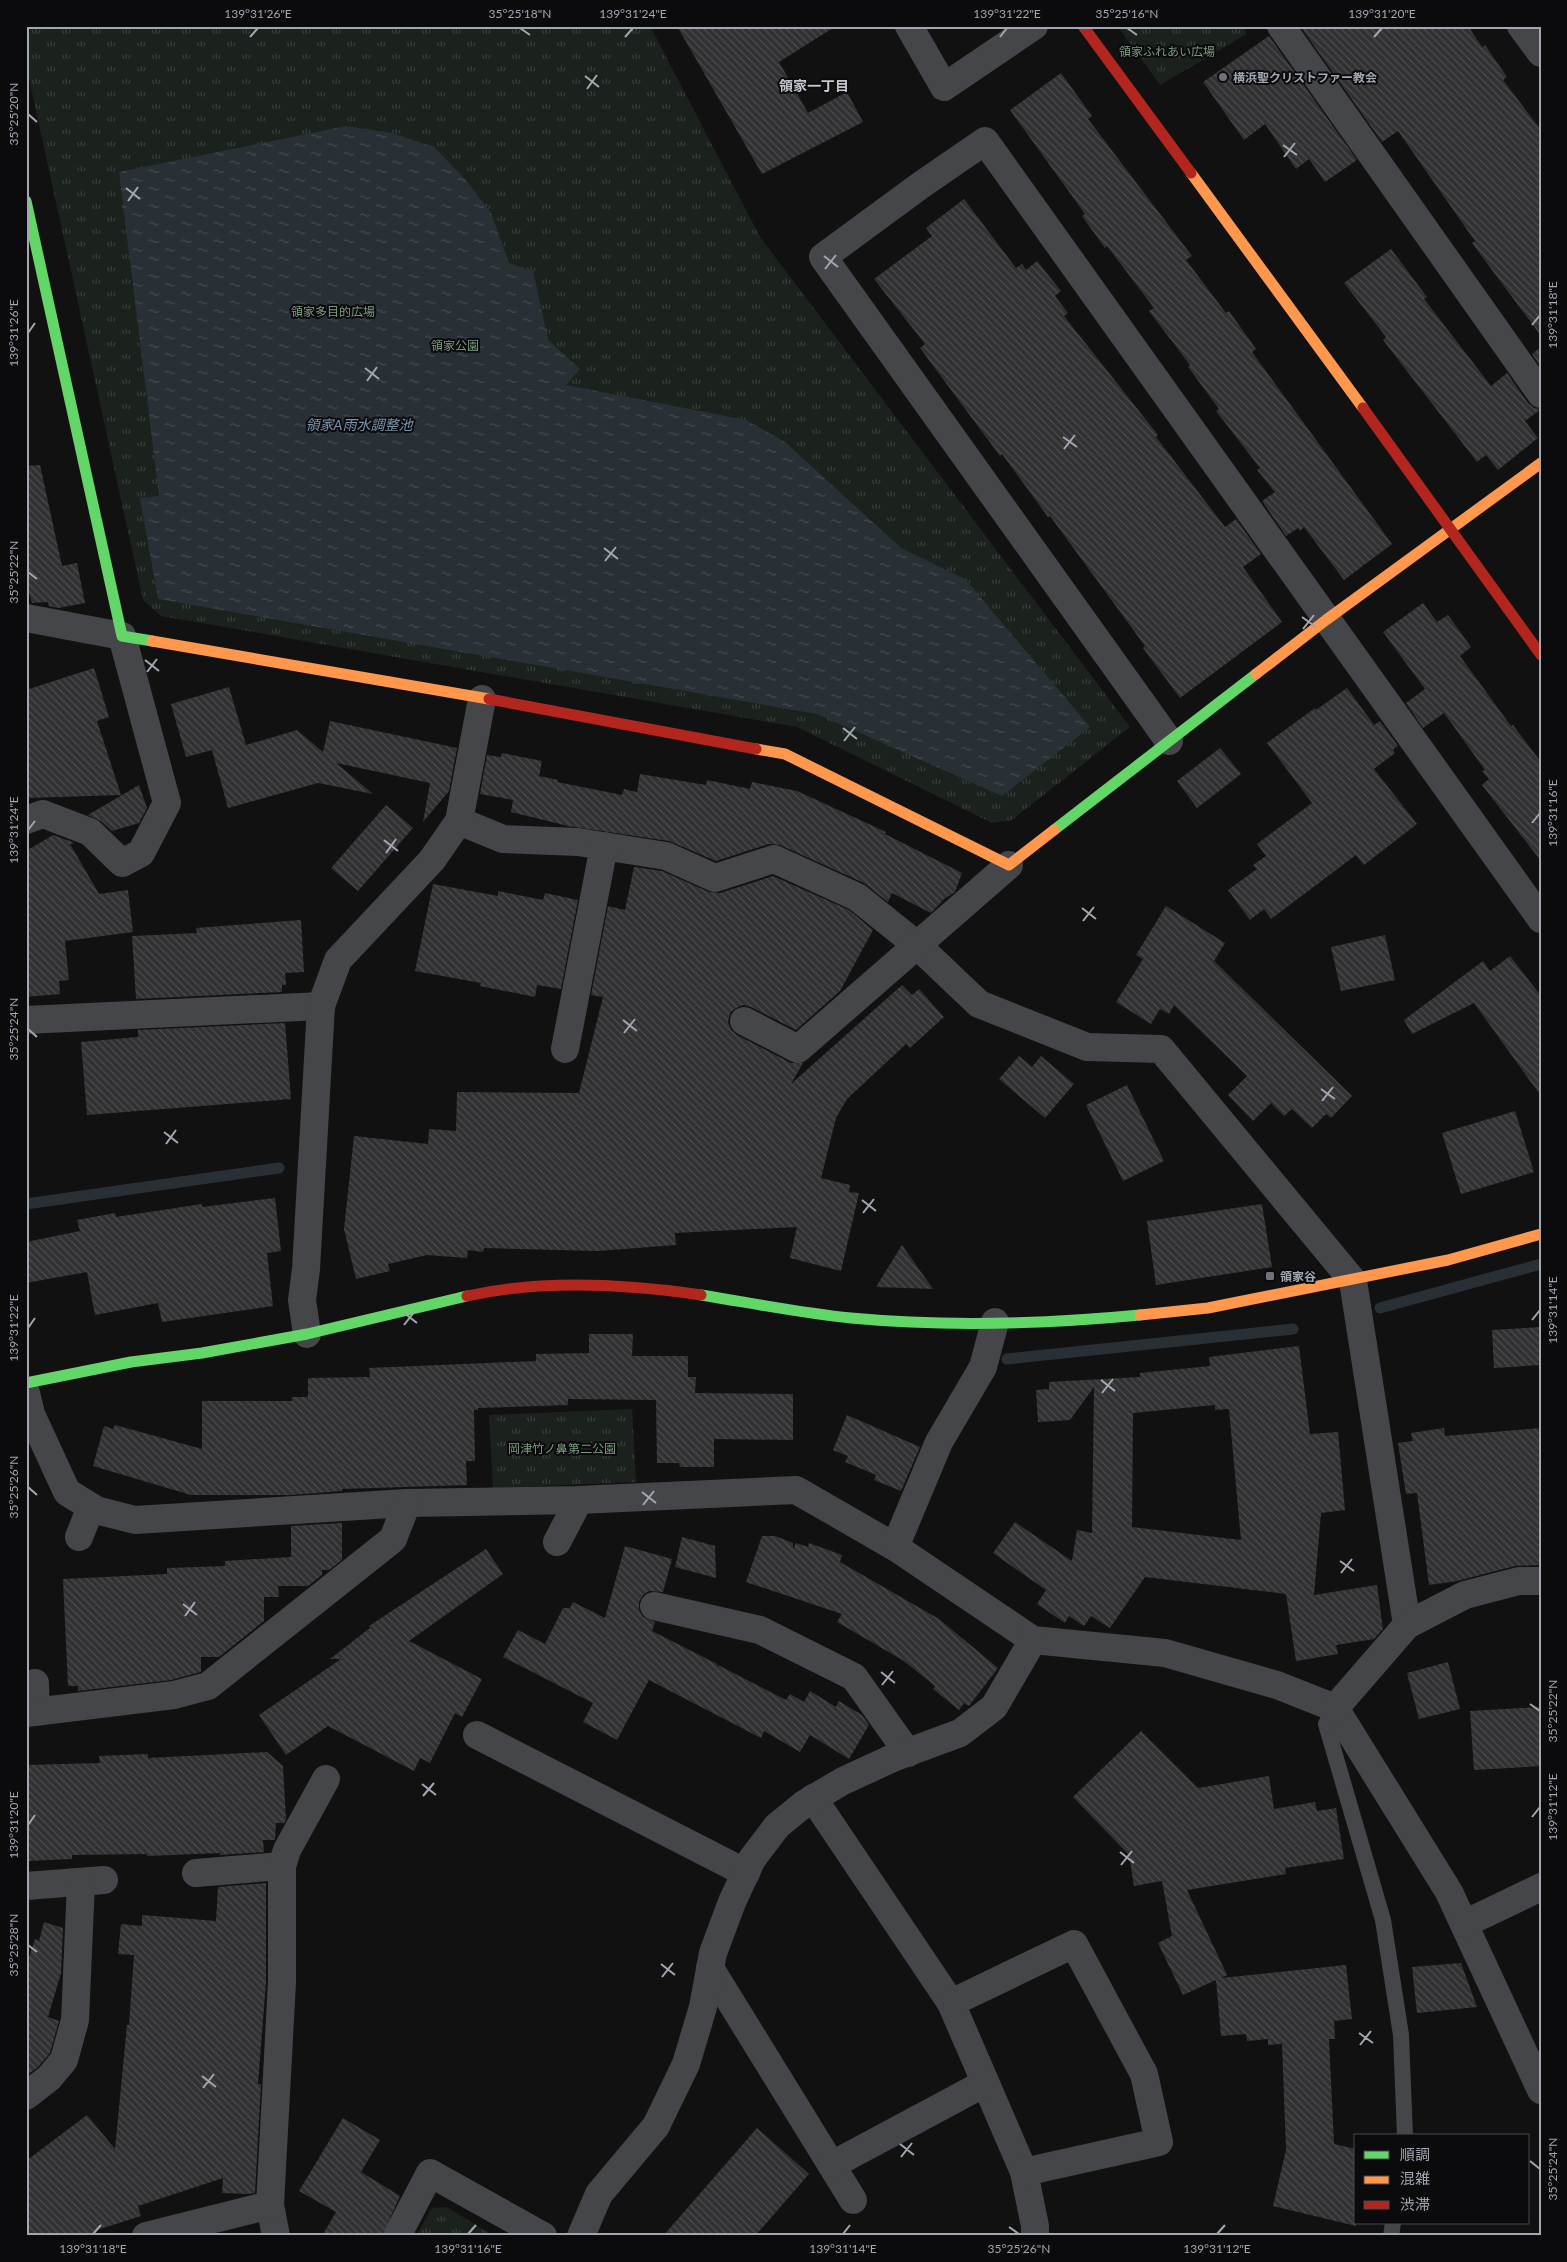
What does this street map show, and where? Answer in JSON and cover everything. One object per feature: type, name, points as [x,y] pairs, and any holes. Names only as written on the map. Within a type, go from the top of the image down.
[{"type":"street","points":[[909,26],[944,87],[1034,26]]},
{"type":"street","points":[[1083,26],[1452,530],[1541,655]]},
{"type":"street","points":[[1281,26],[1541,394]]},
{"type":"street","points":[[1521,26],[1541,54]]},
{"type":"street","points":[[1169,741],[823,257],[985,141],[1541,919]]},
{"type":"street","points":[[26,201],[122,636],[167,803],[141,853],[122,862],[90,832],[43,814],[26,820]]},
{"type":"street","points":[[744,1021],[798,1049],[1009,865],[1326,620],[1452,530],[1541,463]]},
{"type":"street","points":[[26,618],[482,698],[785,754],[1009,865]]},
{"type":"street","points":[[307,1334],[302,1300],[306,1269],[321,1006],[338,960],[432,860],[459,821],[482,698]]},
{"type":"street","points":[[459,821],[502,839],[578,842],[666,856],[715,878],[774,859],[857,897],[918,946],[979,1004],[1087,1047],[1161,1049],[1353,1281],[1408,1625]]},
{"type":"street","points":[[565,1048],[604,846]]},
{"type":"street","points":[[26,1020],[321,1006]]},
{"type":"street","points":[[26,1383],[132,1362],[202,1353],[307,1334],[486,1292],[565,1285],[658,1289],[851,1318],[954,1323],[1075,1321],[1208,1308],[1353,1281],[1448,1260],[1541,1234]]},
{"type":"street","points":[[895,1547],[939,1442],[982,1367],[995,1322]]},
{"type":"street","points":[[26,1393],[31,1414],[67,1492],[96,1510],[134,1520],[407,1503],[579,1500],[796,1490],[895,1547],[1033,1640],[1165,1653],[1277,1685],[1335,1708],[1450,1892],[1541,2090]]},
{"type":"street","points":[[557,1542],[579,1500]]},
{"type":"street","points":[[35,1683],[31,1712],[174,1695],[208,1686],[393,1539],[407,1503]]},
{"type":"street","points":[[79,1537],[91,1507]]},
{"type":"street","points":[[1335,1708],[1408,1625],[1466,1595],[1519,1581],[1541,1582]]},
{"type":"street","points":[[654,1606],[760,1630],[854,1677],[908,1753]]},
{"type":"street","points":[[580,2236],[599,2194],[656,2126],[686,2064],[702,2007],[713,1954],[732,1902],[752,1859],[777,1826],[813,1798],[843,1781],[960,1733],[994,1707],[1033,1640]]},
{"type":"street","points":[[477,1735],[746,1873]]},
{"type":"street","points":[[276,2236],[270,2205],[282,1982],[282,1866],[288,1850],[326,1779]]},
{"type":"street","points":[[813,1798],[951,2003],[1024,2172],[1035,2226],[1035,2236]]},
{"type":"street","points":[[196,1873],[282,1866]]},
{"type":"street","points":[[26,1886],[93,1882],[75,2020],[67,2052],[64,2060],[49,2078],[26,2096]]},
{"type":"street","points":[[1464,1924],[1541,1887]]},
{"type":"street","points":[[951,2003],[1074,1944],[1144,2074],[1159,2142],[1024,2172]]},
{"type":"street","points":[[710,1968],[853,2200]]},
{"type":"street","points":[[832,2165],[985,2083]]},
{"type":"street","points":[[397,2236],[430,2174],[542,2236]]},
{"type":"street","points":[[146,2236],[270,2205]]},
{"type":"lane","points":[[1335,1708],[1326,1724],[1383,1920],[1401,2035],[1405,2134]]},
{"type":"green space","name":"領家公園","points":[[26,26],[650,26],[760,237],[1130,727],[1012,820],[992,823],[797,727],[161,616],[143,600],[26,65]]},
{"type":"green space","name":"領家ふれあい広場","points":[[1243,26],[1247,34],[1160,85],[1118,27]]},
{"type":"green space","name":"岡津竹ノ鼻第二公園","points":[[632,1409],[636,1482],[493,1488],[489,1415]]},
{"type":"green space","points":[[447,2207],[494,2236],[416,2236],[432,2208]]},
{"type":"water","name":"領家A雨水調整池","points":[[346,126],[392,133],[434,147],[465,179],[491,213],[509,263],[533,271],[548,340],[580,369],[566,385],[746,420],[785,442],[901,548],[965,579],[1090,727],[1002,796],[817,714],[158,599],[140,498],[159,496],[119,172]]},
{"type":"building","points":[[677,26],[836,26],[779,62],[808,113],[847,92],[863,122],[762,174]]},
{"type":"building","points":[[1300,26],[1468,26],[1482,47],[1485,45],[1507,77],[1503,80],[1541,130],[1541,336],[1472,243],[1475,241],[1398,131],[1382,142]]},
{"type":"building","points":[[1269,36],[1357,160],[1325,182],[1309,159],[1296,169],[1265,124],[1244,140],[1203,82]]},
{"type":"building","points":[[1061,73],[1092,116],[1088,119],[1192,256],[1186,260],[1226,313],[1229,311],[1256,349],[1252,352],[1392,544],[1344,580],[1304,527],[1300,531],[1298,528],[1286,536],[1262,501],[1275,492],[1257,470],[1260,468],[1216,411],[1219,409],[1188,367],[1190,365],[1149,311],[1154,308],[1107,246],[1105,248],[1082,216],[1085,214],[1010,110]]},
{"type":"building","points":[[964,199],[1016,268],[1022,264],[1026,270],[1037,261],[1061,291],[1055,296],[1068,313],[1064,316],[1158,435],[1156,437],[1225,527],[1236,519],[1261,554],[1243,567],[1282,622],[1180,698],[1143,648],[1145,646],[1050,516],[1048,517],[1002,454],[1000,456],[920,348],[925,344],[874,279],[932,236],[926,228]]},
{"type":"building","points":[[1391,249],[1427,297],[1424,299],[1491,386],[1507,373],[1528,403],[1534,408],[1541,409],[1525,421],[1538,438],[1498,470],[1486,455],[1477,462],[1383,340],[1386,337],[1344,283]]},
{"type":"building","points":[[1541,347],[1541,367],[1532,354]]},
{"type":"building","points":[[40,465],[62,566],[77,563],[85,603],[58,608],[49,606],[48,602],[32,603],[26,581],[26,466]]},
{"type":"building","points":[[1423,603],[1437,622],[1448,615],[1471,647],[1460,656],[1511,726],[1513,725],[1541,762],[1541,861],[1482,785],[1489,779],[1482,771],[1485,770],[1444,713],[1423,728],[1406,703],[1425,689],[1383,632]]},
{"type":"building","points":[[94,668],[109,717],[97,721],[121,795],[26,798],[26,690]]},
{"type":"building","points":[[229,687],[246,745],[297,730],[323,752],[330,721],[457,748],[449,791],[423,822],[430,783],[336,763],[373,794],[318,783],[228,808],[212,750],[186,757],[171,704]]},
{"type":"building","points":[[1347,688],[1374,725],[1380,721],[1398,746],[1393,749],[1395,753],[1374,769],[1417,824],[1364,865],[1356,855],[1271,919],[1264,909],[1250,920],[1228,890],[1257,869],[1253,865],[1266,856],[1257,844],[1312,803],[1267,743],[1315,708],[1316,710]]},
{"type":"building","points":[[1220,748],[1241,774],[1197,808],[1177,781]]},
{"type":"building","points":[[502,753],[542,761],[539,776],[558,780],[557,782],[622,795],[624,789],[637,792],[640,774],[706,785],[707,780],[750,789],[752,782],[797,791],[886,832],[885,834],[962,873],[955,892],[944,899],[931,913],[892,893],[888,902],[864,883],[780,845],[769,844],[716,861],[669,841],[568,826],[511,812],[513,800],[480,794],[487,755],[501,757]]},
{"type":"building","points":[[139,785],[147,808],[139,823],[112,831],[101,821],[88,815]]},
{"type":"building","points":[[386,805],[413,828],[358,891],[331,868]]},
{"type":"building","points":[[53,835],[75,843],[70,844],[99,894],[128,890],[133,932],[65,941],[69,980],[59,981],[60,994],[26,997],[26,851]]},
{"type":"building","points":[[634,867],[662,871],[709,892],[720,893],[773,876],[849,910],[873,930],[840,991],[796,1030],[751,1007],[743,1005],[730,1013],[728,1022],[731,1030],[737,1035],[791,1063],[803,1063],[791,1084],[902,985],[912,995],[919,989],[944,1017],[910,1048],[906,1044],[847,1099],[836,1118],[821,1178],[850,1185],[849,1192],[859,1193],[841,1271],[790,1258],[797,1227],[675,1233],[676,1245],[598,1251],[484,1248],[483,1252],[468,1250],[467,1258],[427,1255],[388,1264],[390,1271],[356,1279],[344,1229],[354,1136],[428,1144],[429,1129],[456,1131],[457,1092],[579,1093],[603,997],[591,995],[608,906],[625,910]]},
{"type":"building","points":[[433,884],[498,896],[498,891],[543,900],[545,893],[578,900],[561,989],[537,985],[535,997],[480,986],[481,983],[415,971]]},
{"type":"building","points":[[1166,906],[1225,943],[1214,961],[1352,1096],[1331,1118],[1326,1114],[1312,1128],[1292,1109],[1284,1116],[1271,1103],[1253,1121],[1228,1095],[1247,1076],[1174,1005],[1169,1014],[1160,1009],[1151,1024],[1116,1002],[1143,959],[1136,955]]},
{"type":"building","points":[[301,920],[304,972],[285,973],[286,985],[282,985],[282,992],[136,999],[132,936],[197,933],[196,928]]},
{"type":"building","points":[[1385,935],[1395,980],[1341,991],[1331,947]]},
{"type":"building","points":[[1510,956],[1541,996],[1541,1096],[1474,1003],[1412,1034],[1404,1020],[1483,961],[1490,971]]},
{"type":"building","points":[[285,1023],[291,1099],[87,1115],[81,1042],[138,1037],[138,1030]]},
{"type":"building","points":[[1019,1056],[1032,1067],[1041,1056],[1074,1084],[1045,1118],[999,1079]]},
{"type":"building","points":[[1127,1085],[1164,1161],[1123,1181],[1086,1105]]},
{"type":"building","points":[[1515,1111],[1534,1172],[1461,1194],[1442,1133]]},
{"type":"building","points":[[275,1198],[281,1251],[267,1253],[273,1306],[162,1322],[158,1303],[95,1315],[87,1272],[26,1283],[26,1242],[80,1231],[77,1220],[115,1213],[116,1217],[202,1204],[202,1207]]},
{"type":"building","points":[[1262,1204],[1272,1267],[1156,1285],[1147,1221]]},
{"type":"building","points":[[902,1245],[933,1289],[876,1287]]},
{"type":"building","points":[[1541,1327],[1541,1365],[1494,1368],[1492,1330]]},
{"type":"building","points":[[589,1334],[633,1334],[632,1356],[688,1356],[688,1377],[696,1377],[695,1393],[793,1394],[793,1440],[714,1439],[714,1467],[680,1467],[679,1463],[657,1463],[656,1400],[568,1399],[568,1405],[478,1408],[478,1410],[474,1410],[475,1461],[466,1461],[467,1485],[342,1489],[342,1491],[291,1495],[191,1495],[93,1466],[104,1426],[113,1429],[115,1425],[202,1449],[202,1401],[292,1401],[292,1397],[308,1397],[308,1378],[370,1377],[369,1368],[536,1361],[536,1354],[589,1353]]},
{"type":"building","points":[[1299,1346],[1310,1434],[1338,1432],[1345,1510],[1321,1513],[1314,1595],[1377,1585],[1383,1629],[1374,1639],[1336,1645],[1338,1654],[1296,1661],[1286,1594],[1145,1577],[1110,1628],[1091,1616],[1084,1626],[1069,1616],[1065,1623],[1037,1604],[1046,1590],[993,1553],[1015,1522],[1072,1561],[1077,1530],[1092,1533],[1094,1387],[1070,1420],[1038,1422],[1036,1390],[1049,1389],[1049,1382],[1140,1377],[1140,1373],[1210,1366],[1209,1357]],"holes":[[[1215,1405],[1215,1410],[1229,1409],[1241,1540],[1132,1527],[1133,1413]]]},
{"type":"building","points":[[847,1415],[920,1447],[901,1491],[874,1480],[876,1475],[845,1462],[848,1456],[833,1450]]},
{"type":"building","points":[[1444,1428],[1445,1436],[1541,1428],[1541,1565],[1515,1566],[1457,1581],[1429,1585],[1417,1493],[1406,1494],[1398,1443],[1413,1441],[1411,1433]]},
{"type":"building","points":[[342,1523],[342,1560],[329,1570],[322,1570],[322,1575],[308,1586],[278,1586],[279,1597],[264,1597],[264,1621],[219,1657],[201,1657],[201,1672],[171,1680],[78,1691],[78,1686],[68,1686],[63,1579],[167,1574],[167,1568],[225,1566],[225,1561],[291,1557],[291,1526]]},
{"type":"building","points":[[762,1536],[775,1536],[793,1543],[793,1549],[796,1543],[808,1547],[809,1543],[842,1555],[840,1562],[939,1619],[998,1668],[969,1706],[964,1703],[959,1710],[933,1689],[935,1686],[904,1661],[837,1622],[842,1614],[746,1582]]},
{"type":"building","points":[[682,1537],[715,1546],[716,1578],[675,1567]]},
{"type":"building","points":[[625,1546],[672,1559],[663,1592],[649,1591],[643,1595],[639,1602],[639,1610],[643,1617],[655,1622],[652,1631],[717,1664],[717,1668],[718,1665],[786,1700],[790,1694],[804,1702],[810,1691],[836,1707],[839,1701],[862,1715],[869,1725],[849,1759],[810,1735],[800,1752],[764,1731],[761,1738],[649,1680],[617,1740],[583,1722],[593,1703],[503,1657],[518,1630],[545,1644],[563,1608],[570,1608],[573,1602],[605,1618]]},
{"type":"building","points":[[486,1549],[503,1574],[409,1641],[482,1679],[462,1717],[455,1713],[430,1763],[420,1758],[414,1771],[328,1726],[286,1755],[259,1715],[341,1659],[330,1659],[370,1628],[369,1626]]},
{"type":"building","points":[[1448,1662],[1460,1709],[1419,1719],[1407,1673]]},
{"type":"building","points":[[1541,1707],[1541,1766],[1474,1770],[1470,1711]]},
{"type":"building","points":[[1141,1731],[1198,1788],[1269,1776],[1274,1809],[1315,1802],[1317,1811],[1336,1808],[1344,1859],[1285,1868],[1286,1874],[1187,1890],[1227,1975],[1221,1978],[1346,1965],[1352,2019],[1334,2021],[1335,2039],[1329,2039],[1334,2144],[1354,2149],[1354,2224],[1356,2226],[1273,2206],[1286,2150],[1282,2044],[1268,2045],[1268,2039],[1247,2041],[1246,2034],[1221,2036],[1216,1980],[1183,1995],[1158,1943],[1172,1936],[1162,1881],[1134,1886],[1129,1855],[1073,1797]]},
{"type":"building","points":[[267,1752],[283,1766],[286,1820],[284,1823],[276,1823],[275,1840],[263,1840],[264,1852],[220,1855],[220,1853],[147,1856],[147,1854],[72,1855],[72,1859],[27,1861],[26,1765],[100,1763],[99,1756],[148,1754],[148,1758]]},
{"type":"building","points":[[266,1883],[266,1982],[258,2084],[261,2084],[255,2193],[222,2193],[223,2178],[138,2206],[141,2216],[97,2230],[88,2236],[26,2236],[26,2161],[87,2115],[115,2149],[127,2025],[129,2025],[134,1955],[118,1954],[121,1924],[142,1926],[142,1915],[216,1921],[218,1887]]},
{"type":"building","points":[[44,1922],[63,1928],[61,1973],[48,2017],[59,2021],[50,2053],[38,2067],[26,2076],[26,1967],[35,1939],[39,1941]]},
{"type":"building","points":[[1461,1963],[1477,2007],[1417,2013],[1412,1967]]},
{"type":"building","points":[[343,2118],[380,2140],[361,2172],[400,2196],[382,2236],[322,2236],[336,2212],[299,2191]]},
{"type":"building","points":[[757,2128],[809,2174],[755,2236],[663,2236]]},
{"type":"waterway","points":[[26,1204],[279,1168]]},
{"type":"waterway","points":[[1380,1308],[1541,1264]]},
{"type":"waterway","points":[[1007,1359],[1293,1329]]},
{"type":"traffic: fast","points":[[26,201],[122,636],[152,641]]},
{"type":"traffic: fast","points":[[1054,830],[1256,674]]},
{"type":"traffic: fast","points":[[701,1295],[832,1316],[923,1323],[1068,1321],[1140,1315]]},
{"type":"traffic: fast","points":[[26,1383],[131,1362],[202,1353],[307,1334],[467,1296]]},
{"type":"traffic: slow","points":[[1191,173],[1363,408]]},
{"type":"traffic: slow","points":[[1256,674],[1326,620],[1541,463]]},
{"type":"traffic: slow","points":[[152,641],[489,699]]},
{"type":"traffic: slow","points":[[756,749],[785,754],[1009,865],[1054,830]]},
{"type":"traffic: slow","points":[[1140,1315],[1208,1308],[1448,1260],[1541,1234]]},
{"type":"traffic: jam","points":[[1083,26],[1191,173]]},
{"type":"traffic: jam","points":[[1363,408],[1541,655]]},
{"type":"traffic: jam","points":[[489,699],[756,749]]},
{"type":"traffic: jam","points":[[467,1296],[525,1287],[554,1285],[643,1288],[701,1295]]},
{"type":"place","name":"横浜聖クリストファー教会","points":[[1223,77]]},
{"type":"place","name":"領家谷","points":[[1270,1276]]},
{"type":"district","name":"領家一丁目","points":[[814,85]]},
{"type":"park label","name":"領家多目的広場","points":[[333,311]]}]
